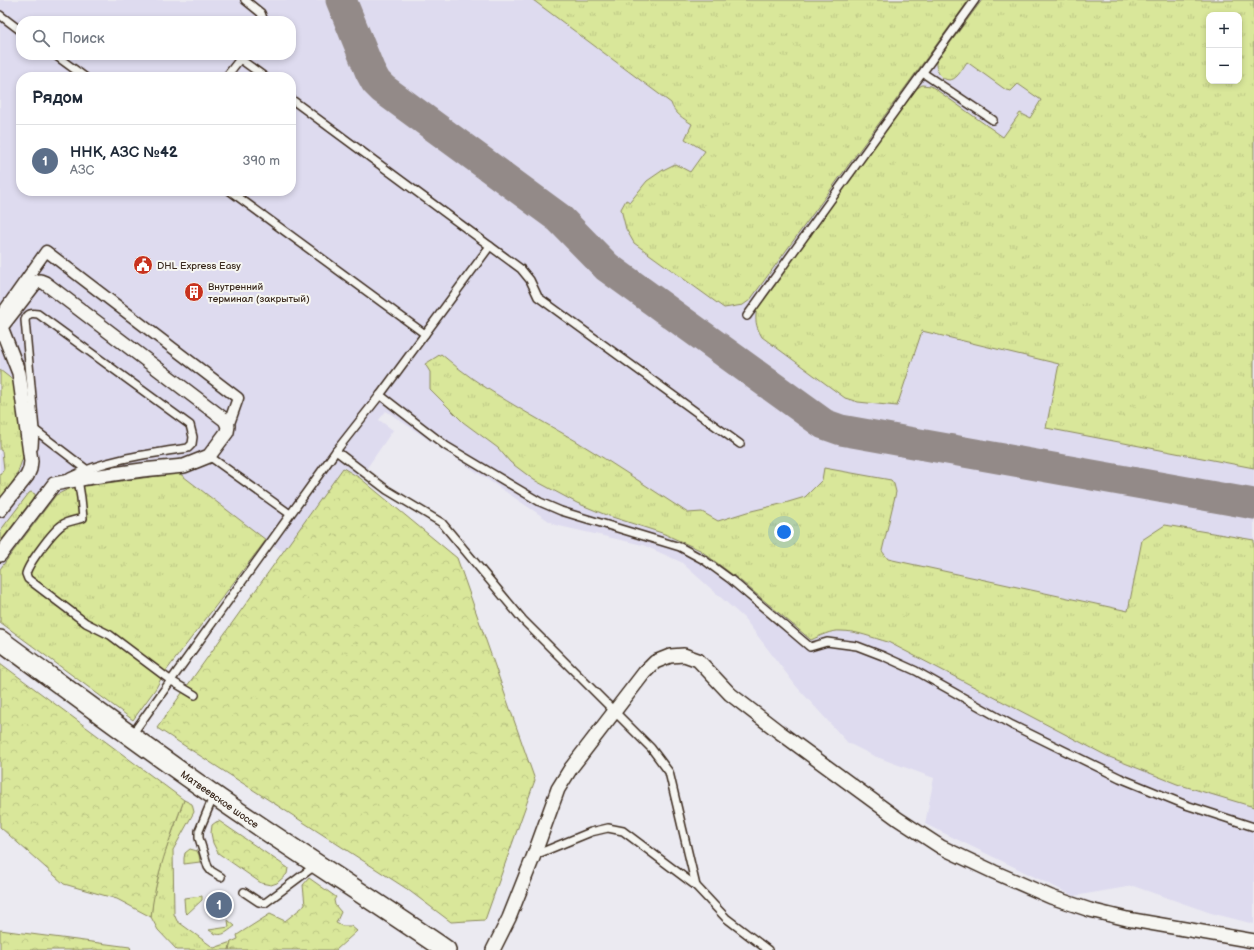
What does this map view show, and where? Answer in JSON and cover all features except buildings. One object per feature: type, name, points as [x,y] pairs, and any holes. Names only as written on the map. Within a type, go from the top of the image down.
[{"type":"main road","name":"Матвеевское шоссе","points":[[0,640],[214,795],[316,865],[389,910],[446,950]]},
{"type":"street","points":[[0,325],[46,251],[238,398],[226,432],[209,456],[184,466],[142,470],[58,483],[52,486],[0,555]]},
{"type":"street","points":[[0,325],[33,284],[40,281],[45,283],[225,420],[228,426]]},
{"type":"street","points":[[0,325],[19,374],[31,461],[27,476],[0,510]]},
{"type":"street","points":[[493,950],[509,918],[558,790],[571,768],[644,673],[655,662],[670,656],[684,654],[698,660],[730,694],[778,731],[898,819],[941,847],[1052,897],[1090,910],[1127,919],[1254,941]]},
{"type":"lane","points":[[245,0],[262,13],[263,16]]},
{"type":"lane","points":[[747,316],[975,0]]},
{"type":"lane","points":[[0,15],[16,27]]},
{"type":"lane","points":[[61,60],[78,72]]},
{"type":"lane","points":[[230,72],[239,60]]},
{"type":"lane","points":[[244,60],[258,72]]},
{"type":"lane","points":[[923,73],[993,120]]},
{"type":"lane","points":[[296,104],[521,269],[530,280],[538,297],[740,444]]},
{"type":"lane","points":[[237,196],[425,334]]},
{"type":"lane","points":[[131,736],[336,451],[380,395],[490,246]]},
{"type":"lane","points":[[31,461],[35,430],[25,320],[31,313],[38,314],[190,425],[193,437],[192,444],[188,448],[124,459],[86,469],[58,483]]},
{"type":"lane","points":[[380,395],[446,446],[540,502],[561,511],[680,547],[704,560],[730,579],[810,647],[827,642],[858,646],[884,656],[916,670],[1012,725],[1120,778],[1186,805],[1254,827]]},
{"type":"lane","points":[[35,430],[86,469]]},
{"type":"lane","points":[[336,451],[387,490],[442,523],[523,620],[651,748],[669,772],[696,886]]},
{"type":"lane","points":[[209,456],[290,514]]},
{"type":"lane","points":[[78,479],[83,518],[62,524],[27,568],[26,574],[28,579],[86,623],[110,635],[170,680],[195,695]]},
{"type":"lane","points":[[214,795],[199,831],[199,838],[208,867],[211,871],[221,877]]},
{"type":"lane","points":[[534,855],[591,832],[608,828],[623,832],[696,886],[726,918],[768,950]]},
{"type":"lane","points":[[244,892],[259,902],[265,903],[316,865]]},
{"type":"shaded area","points":[[0,0],[1254,0],[1254,924],[1211,913],[1133,886],[1074,896],[925,824],[934,778],[874,756],[848,743],[796,686],[744,618],[681,562],[643,545],[555,525],[386,411],[379,420],[393,430],[360,478],[343,468],[284,552],[265,540],[163,675],[156,688],[0,576]]},
{"type":"green space","points":[[533,0],[969,0],[750,300],[743,305],[724,308],[634,243],[626,229],[621,209],[626,200],[630,202],[647,181],[663,170],[675,164],[690,172],[705,151],[685,139],[692,124],[677,113],[672,107],[671,103]]},
{"type":"green space","points":[[982,0],[1254,0],[1254,468],[1046,428],[1059,364],[922,331],[897,406],[858,402],[845,398],[762,337],[756,322],[757,306],[916,89],[922,85],[931,86],[1003,137],[1020,113],[1030,118],[1041,100],[1018,84],[1011,91],[1006,90],[967,62],[957,76],[950,80],[943,78],[936,67],[936,62]]},
{"type":"green space","points":[[441,354],[472,379],[489,390],[576,441],[688,513],[702,512],[718,521],[805,497],[822,480],[824,468],[891,480],[894,484],[896,492],[882,551],[888,559],[1128,611],[1142,540],[1165,525],[1254,540],[1254,807],[1177,784],[1107,756],[888,642],[847,631],[829,632],[811,640],[742,582],[700,550],[662,533],[606,515],[577,503],[534,480],[510,462],[498,448],[463,422],[430,389],[430,372],[425,364]]},
{"type":"green space","points":[[0,370],[14,381],[24,454],[17,475],[0,501],[0,475],[4,469],[2,451],[0,450]]},
{"type":"green space","points":[[343,468],[360,478],[457,558],[535,780],[485,920],[451,922],[407,889],[157,728]]},
{"type":"green space","points":[[179,473],[266,540],[163,675],[156,688],[133,720],[0,622],[0,569],[56,495],[71,488]]},
{"type":"green space","points":[[31,492],[35,494],[35,496],[0,542],[0,531]]},
{"type":"green space","points":[[0,663],[184,800],[168,843],[156,887],[151,917],[117,899],[64,884],[0,827]]},
{"type":"green space","points":[[184,800],[192,804],[194,812],[173,850],[174,914],[177,921],[214,948],[231,942],[229,950],[177,950],[158,930],[151,917],[153,899],[162,861]]},
{"type":"green space","points":[[219,821],[288,868],[287,874],[277,883],[271,885],[261,883],[218,853],[213,843],[211,833],[212,825]]},
{"type":"green space","points":[[190,849],[197,851],[200,862],[184,864],[185,853]]},
{"type":"green space","points":[[309,878],[336,897],[334,900],[335,905],[341,912],[336,923],[342,926],[351,926],[357,931],[336,950],[229,950],[231,942],[238,939],[237,935],[270,914],[285,921],[305,905],[303,885]]},
{"type":"green space","points":[[202,896],[202,900],[187,914],[185,912],[184,898]]},
{"type":"green space","points":[[228,920],[235,926],[226,933],[220,935],[209,930],[229,927]]},
{"type":"green space","points":[[0,930],[130,947],[131,950],[0,950]]},
{"type":"taxiway","points":[[341,0],[370,71],[376,82],[383,89],[559,218],[607,267],[824,424],[841,430],[1254,504]]},
{"type":"place","name":"DHL Express Easy","points":[[143,265]]},
{"type":"place","name":"Внутренний терминал (закрытый)","points":[[194,292]]},
{"type":"place","name":"ННК, АЗС №42","points":[[219,905]]}]
